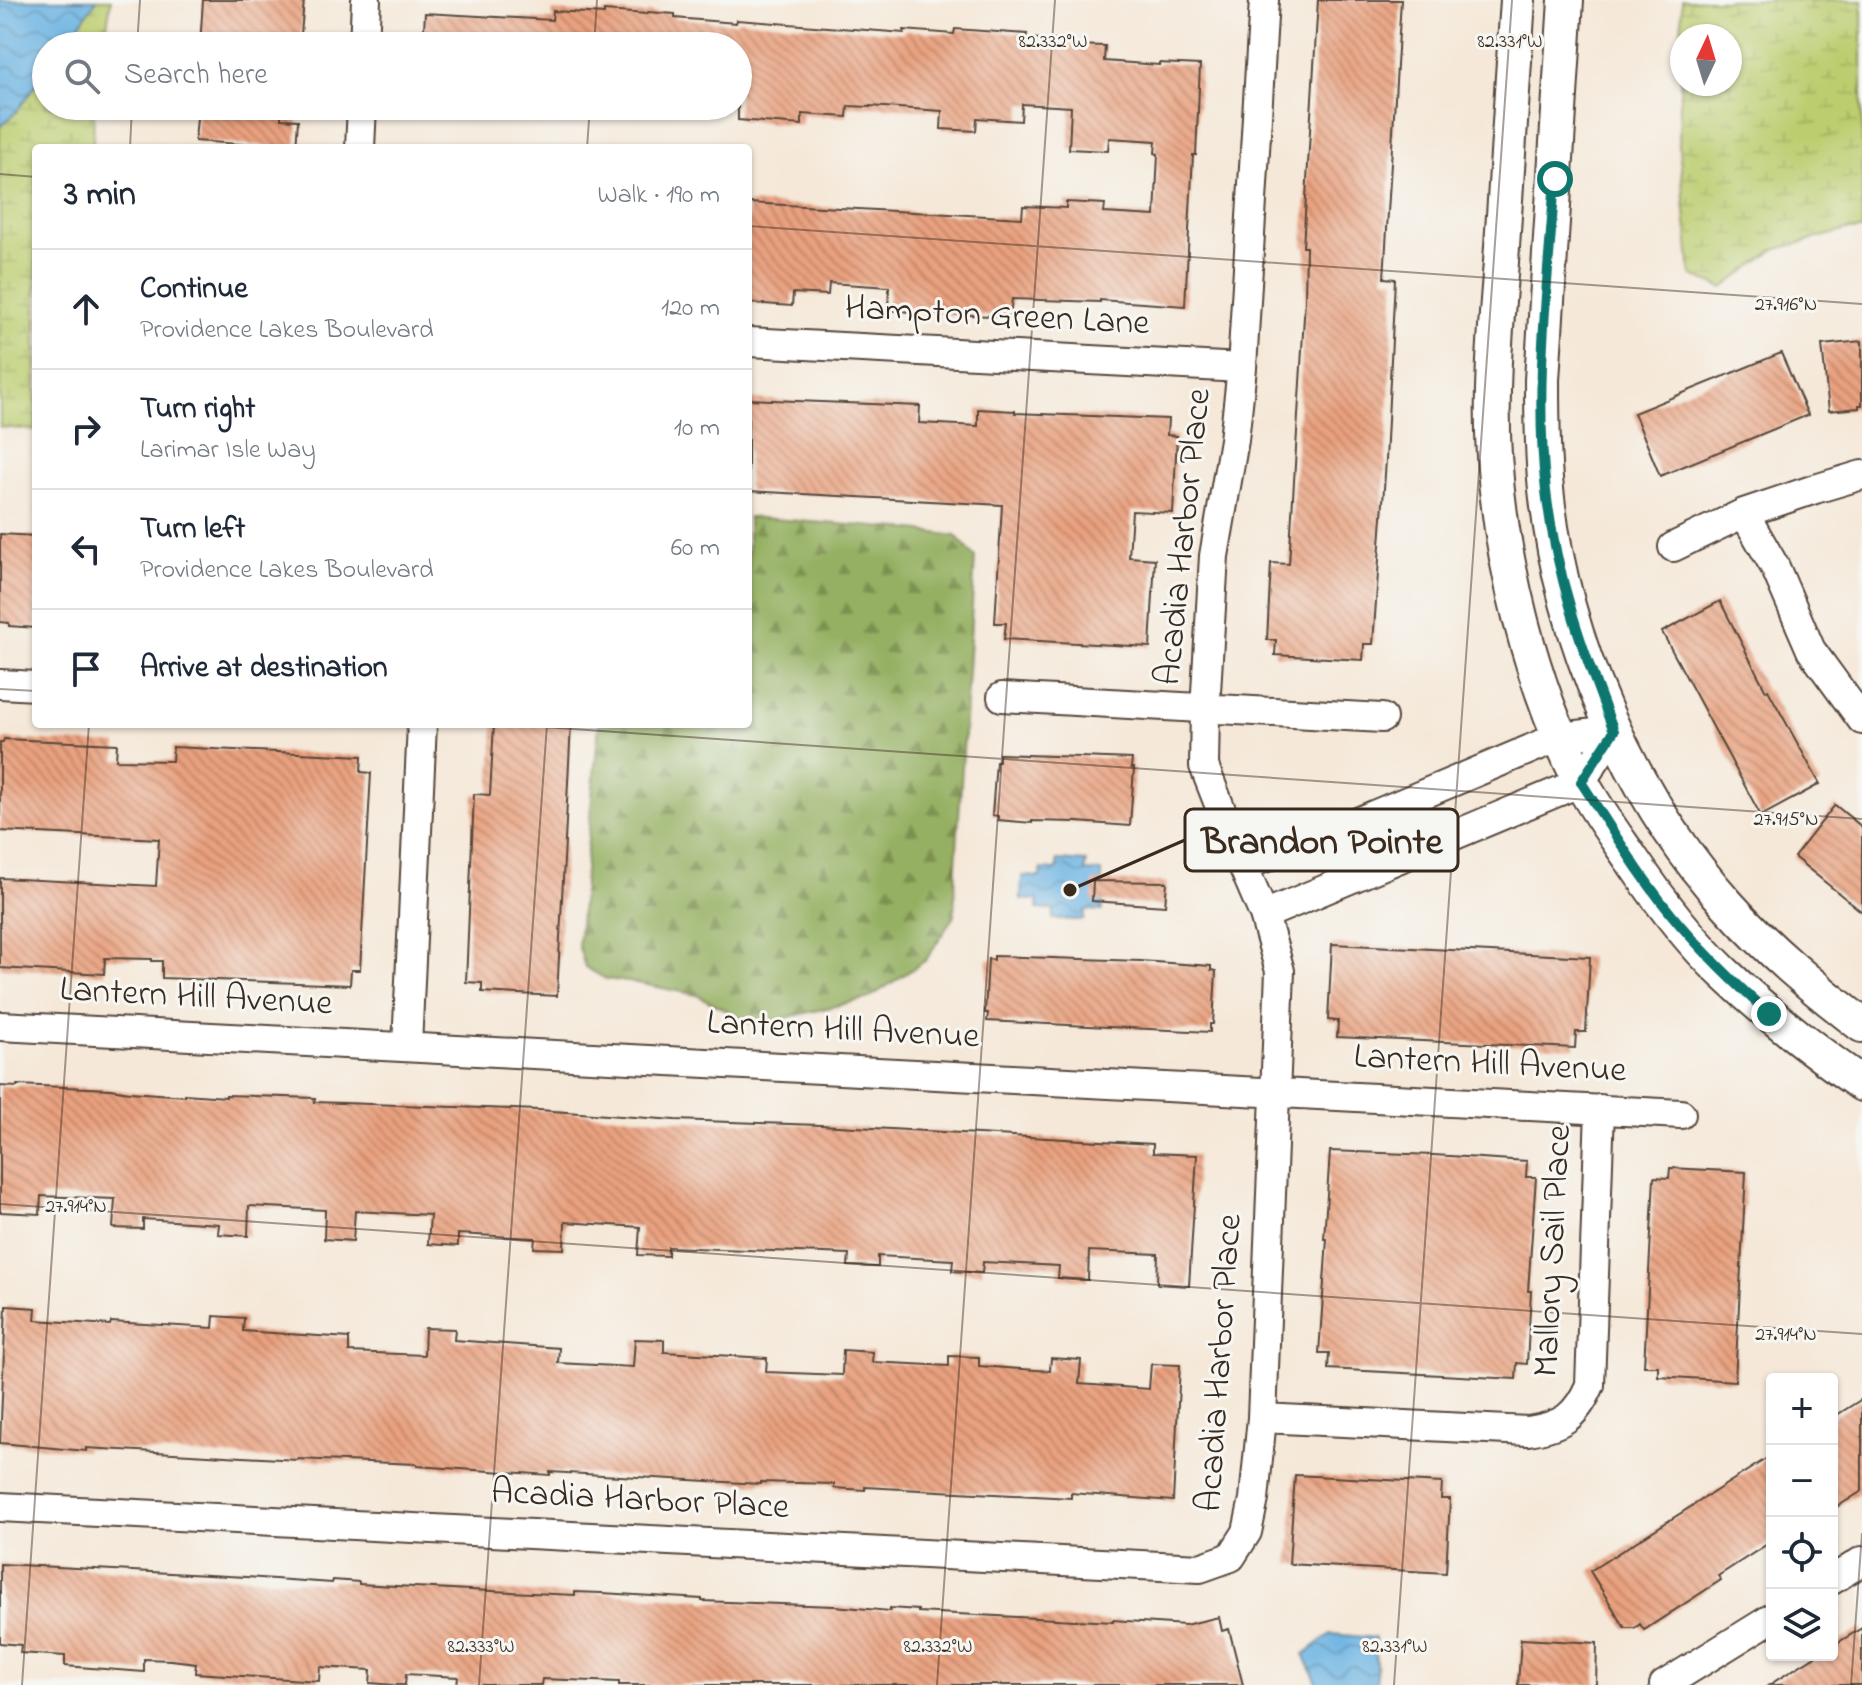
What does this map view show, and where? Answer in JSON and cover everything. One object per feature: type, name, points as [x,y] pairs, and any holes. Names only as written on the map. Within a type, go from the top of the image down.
[{"type":"street","points":[[365,32],[366,0]]},
{"type":"street","points":[[1249,0],[1264,0]]},
{"type":"street","name":"Acadia Harbor Place","points":[[0,1507],[1200,1568],[1231,1557],[1247,1532],[1254,1499],[1262,1418],[1280,971],[1264,915],[1204,766],[1205,709],[1214,556],[1234,440],[1242,368],[1264,0]]},
{"type":"street","points":[[1518,0],[1495,347],[1494,454],[1499,509],[1516,604],[1530,651],[1559,737],[1581,782],[1647,882],[1679,924],[1722,972],[1769,1014],[1862,1084]]},
{"type":"street","points":[[1566,0],[1542,380],[1542,437],[1550,517],[1568,603],[1586,661],[1614,731],[1654,806],[1687,855],[1768,948],[1813,988],[1862,1025]]},
{"type":"street","points":[[360,144],[361,120]]},
{"type":"street","name":"Hampton Green Lane","points":[[752,342],[1242,368]]},
{"type":"street","points":[[1673,547],[1744,513],[1862,475]]},
{"type":"street","points":[[1744,513],[1775,567],[1811,650],[1862,720]]},
{"type":"street","points":[[0,684],[32,686]]},
{"type":"street","points":[[1002,697],[1382,718]]},
{"type":"street","points":[[407,1046],[422,728]]},
{"type":"street","points":[[1243,866],[1336,831],[1559,737],[1614,731]]},
{"type":"street","points":[[1264,915],[1581,782],[1614,731]]},
{"type":"street","points":[[1336,831],[1358,875]]},
{"type":"street","name":"Lantern Hill Avenue","points":[[0,1026],[1681,1114]]},
{"type":"street","name":"Mallory Sail Place","points":[[1262,1418],[1528,1431],[1552,1427],[1572,1415],[1590,1385],[1600,1109]]},
{"type":"street","points":[[1838,1576],[1862,1561]]},
{"type":"street","points":[[1664,1685],[1766,1622]]},
{"type":"green space","points":[[97,0],[111,0],[106,32],[74,32]]},
{"type":"green space","points":[[1682,0],[1862,0],[1862,230],[1847,230],[1774,250],[1723,288],[1691,275],[1679,146],[1680,96],[1742,96],[1742,24],[1682,24]]},
{"type":"green space","points":[[32,90],[32,120],[94,120],[93,144],[32,144],[32,430],[0,427],[0,127]]},
{"type":"green space","points":[[752,517],[956,536],[975,557],[954,916],[926,960],[869,998],[781,1019],[750,1023],[697,995],[606,979],[585,967],[578,945],[599,728],[752,728]]},
{"type":"water","points":[[0,0],[97,0],[74,32],[32,32],[32,90],[0,127]]},
{"type":"water","points":[[1057,860],[1086,862],[1085,871],[1102,872],[1102,911],[1085,910],[1084,920],[1053,919],[1054,910],[1037,909],[1038,900],[1021,899],[1022,876],[1040,877],[1041,869],[1057,870]]},
{"type":"water","points":[[1331,1634],[1375,1638],[1377,1685],[1318,1685],[1304,1654]]},
{"type":"building","points":[[203,0],[304,0],[301,32],[201,32]]},
{"type":"building","points":[[1318,0],[1401,0],[1384,278],[1395,279],[1386,460],[1373,644],[1364,644],[1363,660],[1275,655],[1276,640],[1267,640],[1271,563],[1289,564],[1305,300],[1306,247],[1303,247]]},
{"type":"building","points":[[553,11],[604,14],[604,11],[648,12],[675,14],[675,18],[904,33],[904,30],[954,34],[955,29],[1027,34],[1026,38],[1070,41],[1070,45],[1105,46],[1104,61],[1200,65],[1185,306],[1100,300],[1012,299],[1010,317],[911,312],[888,310],[889,287],[829,283],[828,295],[793,293],[792,306],[752,303],[752,203],[1022,218],[1023,206],[1066,208],[1066,202],[1105,204],[1104,213],[1155,216],[1156,141],[1109,138],[1108,151],[1069,149],[1071,107],[1022,104],[1021,121],[977,118],[976,131],[941,129],[942,111],[870,106],[848,106],[847,117],[802,114],[802,125],[738,120],[752,120],[752,32],[424,32],[425,13],[552,20]]},
{"type":"building","points":[[197,120],[298,120],[296,144],[195,141]]},
{"type":"building","points":[[1862,341],[1862,405],[1859,408],[1829,411],[1822,345]]},
{"type":"building","points":[[1781,353],[1808,415],[1660,476],[1634,413]]},
{"type":"building","points":[[752,399],[920,406],[919,423],[978,426],[978,409],[1168,419],[1167,435],[1177,436],[1173,513],[1132,511],[1129,557],[1155,559],[1150,647],[1004,639],[1006,623],[995,623],[1002,505],[752,491]]},
{"type":"building","points":[[0,534],[32,536],[32,628],[0,622]]},
{"type":"building","points":[[1720,601],[1766,691],[1820,784],[1761,816],[1662,632]]},
{"type":"building","points":[[494,728],[571,728],[557,996],[482,992],[482,983],[466,982],[474,794],[490,795]]},
{"type":"building","points":[[4,739],[117,744],[116,760],[172,761],[173,747],[362,756],[361,772],[371,773],[360,970],[351,970],[350,985],[162,978],[162,961],[152,959],[105,958],[104,974],[0,968],[0,878],[156,886],[159,839],[0,831],[0,742]]},
{"type":"building","points":[[999,754],[1132,759],[1130,826],[998,820],[998,816],[992,815]]},
{"type":"building","points":[[1835,805],[1862,827],[1862,912],[1794,857]]},
{"type":"building","points":[[1093,881],[1167,882],[1165,906],[1092,901]]},
{"type":"building","points":[[1332,944],[1590,957],[1586,1032],[1576,1032],[1575,1048],[1337,1037],[1338,1021],[1328,1020]]},
{"type":"building","points":[[994,956],[1211,966],[1211,970],[1216,971],[1213,1024],[1210,1024],[1210,1032],[987,1021],[988,959],[994,960]]},
{"type":"building","points":[[0,1086],[185,1096],[315,1098],[314,1102],[539,1110],[675,1120],[1153,1144],[1153,1153],[1197,1155],[1189,1286],[1157,1284],[1158,1254],[1089,1251],[1088,1280],[1058,1278],[1059,1266],[983,1262],[982,1273],[952,1271],[953,1260],[878,1256],[878,1267],[848,1266],[849,1254],[668,1247],[668,1256],[638,1255],[640,1227],[565,1222],[564,1249],[534,1248],[535,1238],[458,1234],[458,1246],[428,1244],[430,1215],[355,1211],[353,1241],[324,1239],[325,1210],[249,1206],[248,1236],[218,1234],[219,1224],[143,1219],[143,1229],[113,1228],[115,1199],[41,1196],[40,1214],[0,1212]]},
{"type":"building","points":[[1330,1151],[1527,1161],[1526,1177],[1536,1177],[1528,1291],[1531,1291],[1527,1364],[1517,1363],[1516,1379],[1328,1369],[1329,1353],[1319,1353]]},
{"type":"building","points":[[1670,1168],[1746,1172],[1735,1381],[1658,1376],[1658,1366],[1644,1366],[1654,1177],[1669,1178]]},
{"type":"building","points":[[6,1306],[36,1308],[35,1320],[110,1325],[111,1322],[213,1328],[214,1316],[244,1318],[243,1331],[349,1338],[349,1352],[424,1355],[425,1328],[455,1329],[454,1340],[559,1348],[558,1363],[633,1367],[635,1339],[664,1340],[664,1352],[767,1358],[766,1372],[842,1375],[843,1350],[873,1352],[872,1362],[949,1366],[949,1356],[979,1357],[979,1366],[1050,1371],[1051,1358],[1081,1360],[1079,1384],[1149,1389],[1151,1364],[1180,1365],[1173,1501],[1071,1493],[1071,1498],[865,1487],[865,1490],[834,1488],[834,1484],[760,1484],[550,1472],[550,1475],[417,1464],[86,1448],[86,1451],[0,1443]]},
{"type":"building","points":[[1862,1399],[1862,1491],[1838,1506],[1838,1445],[1838,1414]]},
{"type":"building","points":[[1766,1459],[1766,1545],[1718,1576],[1721,1580],[1644,1630],[1640,1624],[1635,1628],[1625,1628],[1590,1571]]},
{"type":"building","points":[[1295,1475],[1442,1483],[1441,1499],[1450,1499],[1446,1573],[1289,1564]]},
{"type":"building","points":[[0,1564],[1113,1622],[1185,1625],[1219,1617],[1222,1631],[1229,1629],[1243,1685],[619,1685],[619,1682],[542,1679],[541,1685],[457,1685],[458,1677],[406,1674],[405,1685],[396,1685],[370,1683],[371,1670],[320,1667],[319,1681],[195,1673],[196,1663],[171,1660],[144,1659],[144,1672],[65,1666],[65,1656],[20,1653],[21,1645],[0,1643]]},
{"type":"building","points":[[1862,1628],[1862,1685],[1769,1685],[1807,1661],[1838,1661],[1838,1642]]},
{"type":"building","points":[[1521,1639],[1597,1643],[1596,1685],[1518,1685]]},
{"type":"place","name":"Brandon Pointe","points":[[1070,890]]},
{"type":"route","points":[[1555,179],[1542,380],[1546,491],[1568,603],[1586,661],[1614,731],[1581,782],[1647,882],[1679,924],[1722,972],[1769,1014]]}]
